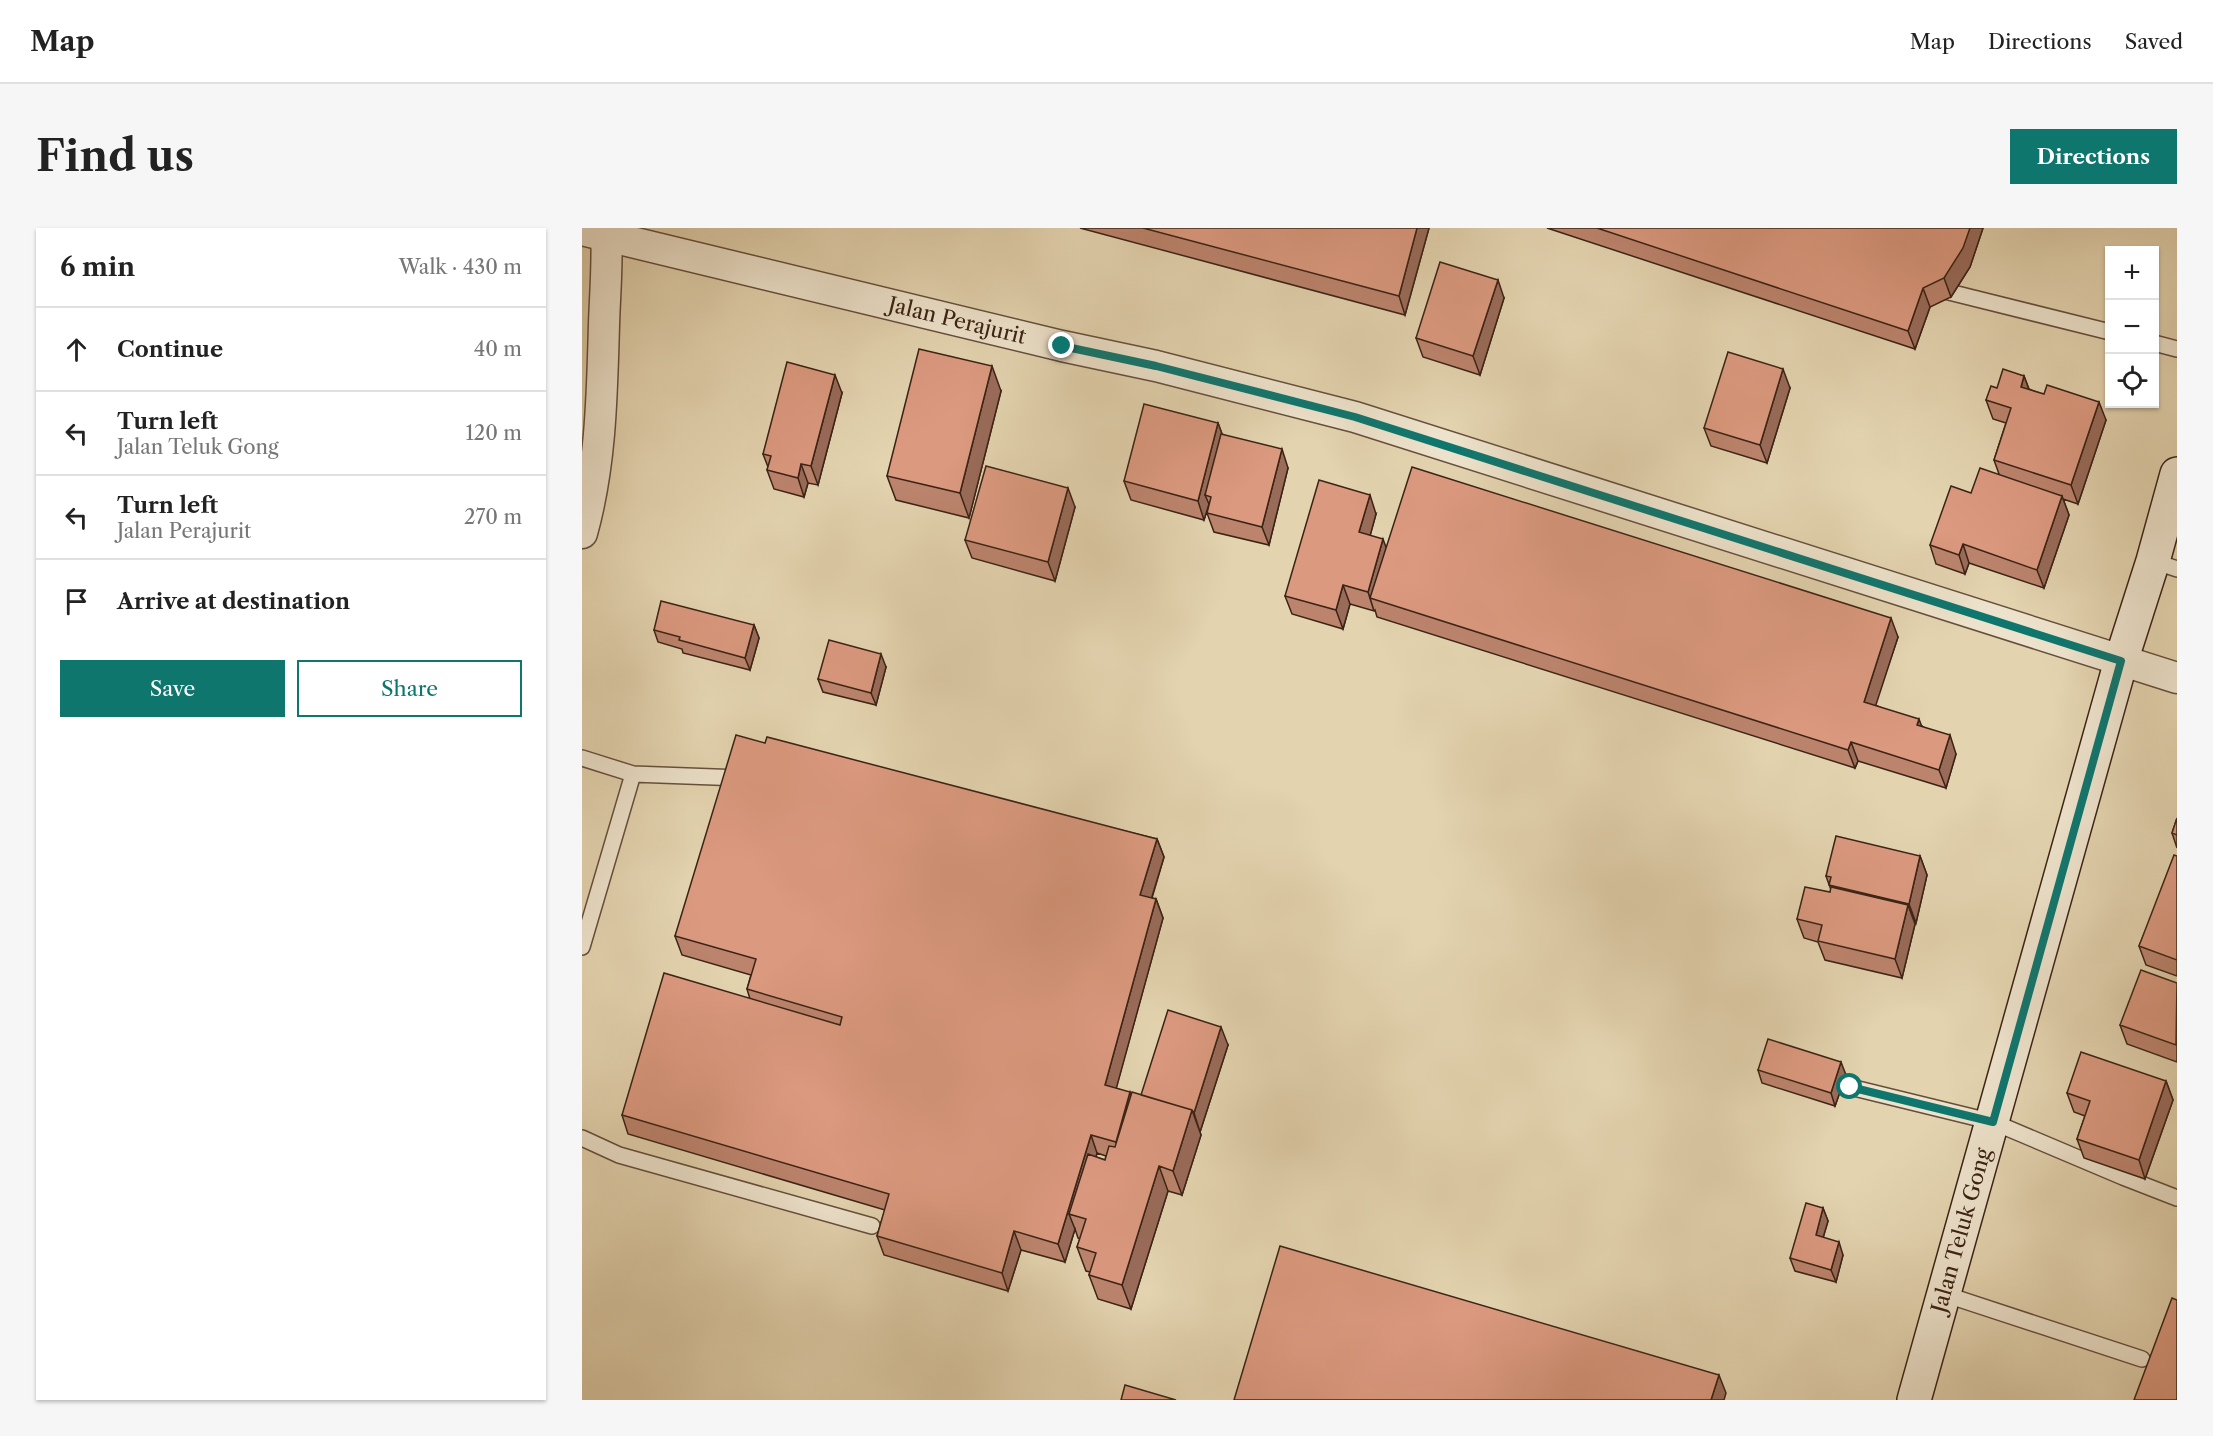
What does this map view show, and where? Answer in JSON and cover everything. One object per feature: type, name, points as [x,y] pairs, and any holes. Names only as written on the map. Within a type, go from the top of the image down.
[{"type":"street","points":[[582,533],[591,501],[598,459],[598,231]]},
{"type":"street","name":"Jalan Perajurit","points":[[598,231],[1062,346],[1156,366],[1355,417],[2177,678]]},
{"type":"street","name":"Jalan Teluk Gong","points":[[1914,1400],[2121,661],[2165,565],[2177,474]]},
{"type":"lane","points":[[1945,291],[2105,331]]},
{"type":"lane","points":[[2159,344],[2177,349]]},
{"type":"lane","points":[[582,758],[633,774],[754,778]]},
{"type":"lane","points":[[582,947],[633,774]]},
{"type":"lane","points":[[1850,1087],[1993,1122],[2123,1177],[2177,1197]]},
{"type":"lane","points":[[582,1138],[619,1155],[872,1226]]},
{"type":"lane","points":[[1944,1294],[2142,1359]]},
{"type":"building","points":[[1143,228],[1417,228],[1399,296]]},
{"type":"building","points":[[1597,228],[1970,228],[1963,248],[1944,278],[1923,288],[1908,331]]},
{"type":"building","points":[[1440,262],[1498,280],[1473,356],[1416,338]]},
{"type":"building","points":[[919,349],[992,366],[960,493],[887,476]]},
{"type":"building","points":[[1728,352],[1783,369],[1760,445],[1704,428]]},
{"type":"building","points":[[787,362],[835,375],[811,466],[801,464],[798,478],[767,470],[771,456],[763,454]]},
{"type":"building","points":[[2003,369],[2024,376],[2021,387],[2044,394],[2047,385],[2099,402],[2071,485],[1994,460],[2011,408],[1986,400],[1991,386],[1997,388]]},
{"type":"building","points":[[1144,404],[1218,423],[1198,501],[1124,481]]},
{"type":"building","points":[[1221,434],[1282,449],[1262,527],[1207,513],[1211,497],[1205,495]]},
{"type":"building","points":[[986,466],[1068,488],[1048,562],[965,540]]},
{"type":"building","points":[[1412,467],[1891,618],[1864,702],[1919,719],[1917,725],[1950,735],[1939,770],[1851,742],[1848,750],[1370,598]]},
{"type":"building","points":[[1980,468],[2062,496],[2037,570],[1963,544],[1959,555],[1930,545],[1951,486],[1971,493]]},
{"type":"building","points":[[1319,480],[1370,495],[1359,532],[1383,539],[1368,592],[1343,585],[1336,610],[1285,596]]},
{"type":"building","points":[[661,601],[754,625],[745,658],[679,640],[680,637],[654,630]]},
{"type":"building","points":[[829,640],[881,654],[871,693],[818,679]]},
{"type":"building","points":[[736,735],[765,743],[767,737],[1157,839],[1140,895],[1156,899],[1105,1085],[1130,1092],[1116,1142],[1091,1135],[1058,1244],[1014,1231],[1002,1273],[877,1236],[889,1194],[622,1115],[664,973],[840,1025],[842,1017],[747,989],[756,959],[675,936]]},
{"type":"building","points":[[2177,818],[2177,835],[2172,833]]},
{"type":"building","points":[[1836,836],[1920,856],[1909,904],[1829,885],[1831,877],[1826,876]]},
{"type":"building","points":[[2174,855],[2177,856],[2177,960],[2139,946]]},
{"type":"building","points":[[1805,887],[1830,892],[1831,887],[1908,905],[1895,959],[1818,941],[1822,925],[1797,919]]},
{"type":"building","points":[[2141,970],[2177,983],[2176,1045],[2120,1025]]},
{"type":"building","points":[[1168,1010],[1221,1027],[1194,1113],[1192,1110],[1141,1095]]},
{"type":"building","points":[[1768,1039],[1841,1062],[1831,1093],[1758,1070]]},
{"type":"building","points":[[2081,1052],[2166,1081],[2139,1160],[2077,1139],[2090,1101],[2067,1093]]},
{"type":"building","points":[[1132,1092],[1192,1110],[1173,1171],[1159,1166],[1122,1285],[1089,1275],[1096,1253],[1077,1247],[1086,1219],[1069,1214],[1088,1154],[1105,1160],[1109,1146],[1115,1147]]},
{"type":"building","points":[[1806,1203],[1823,1208],[1816,1235],[1839,1242],[1831,1270],[1790,1258]]},
{"type":"building","points":[[1280,1246],[1719,1375],[1711,1400],[1234,1400]]},
{"type":"building","points":[[2172,1298],[2177,1300],[2177,1400],[2134,1400]]},
{"type":"building","points":[[1125,1385],[1176,1400],[1121,1400]]},
{"type":"route","points":[[1062,346],[1156,366],[1355,417],[2121,661],[1993,1122],[1850,1087]]}]
